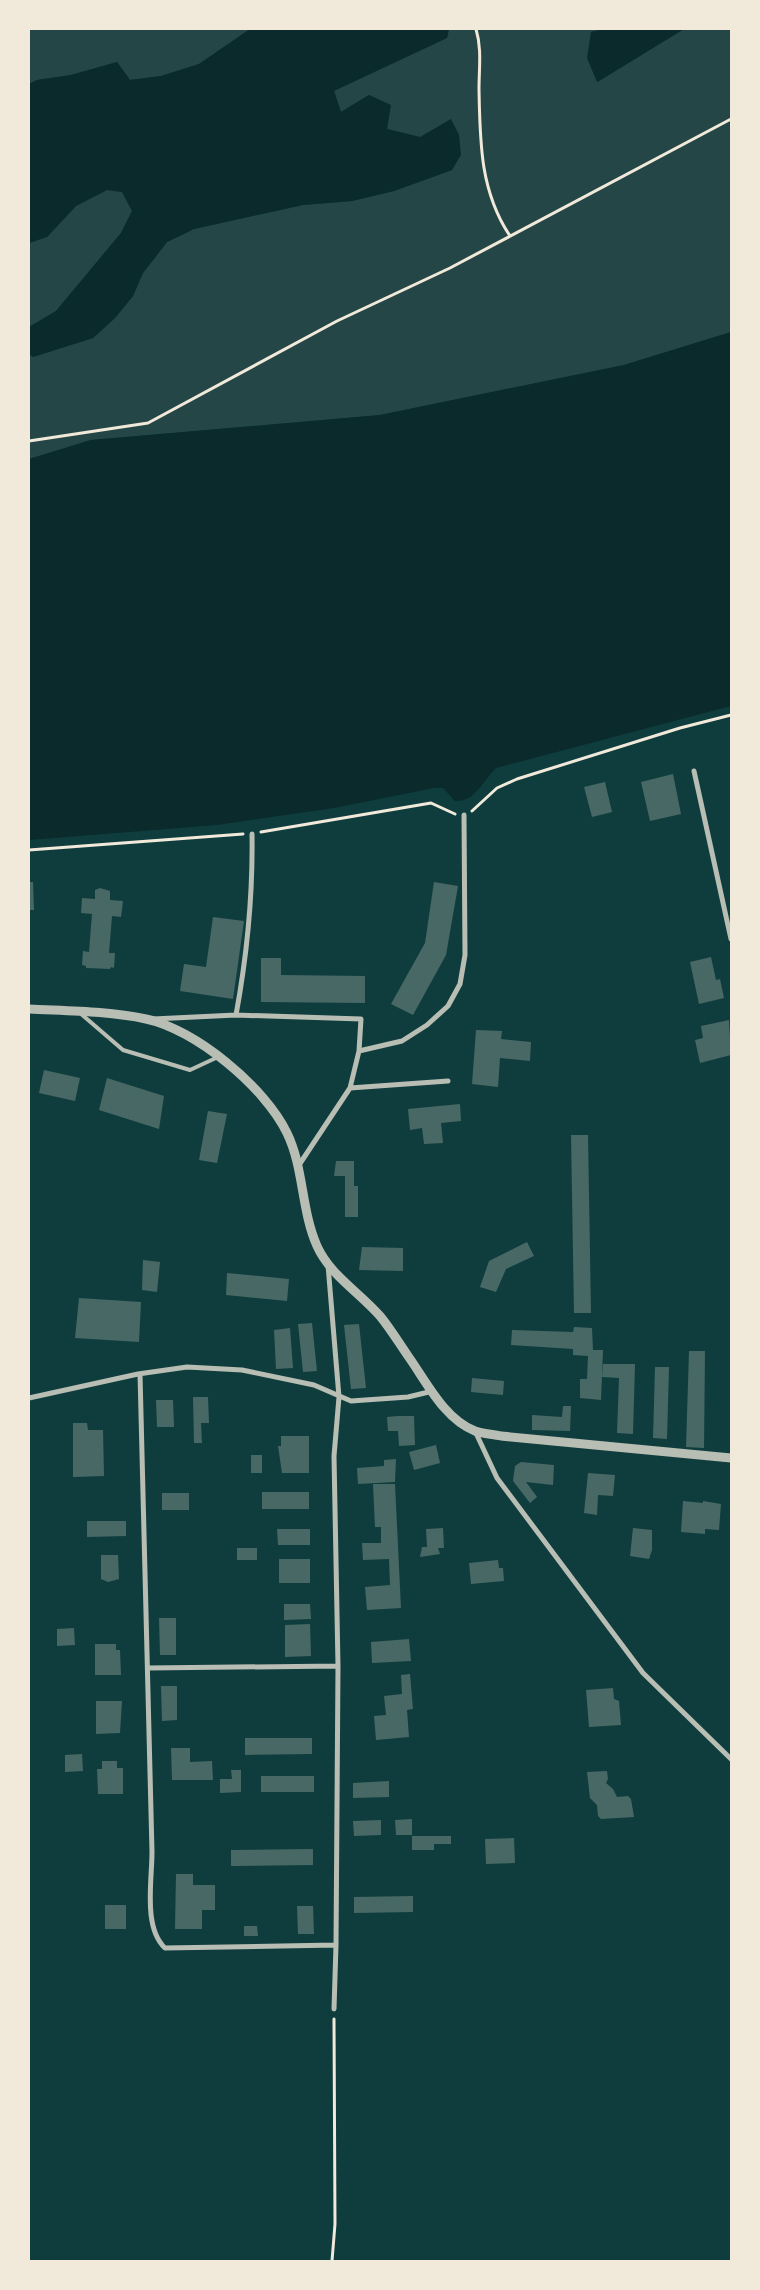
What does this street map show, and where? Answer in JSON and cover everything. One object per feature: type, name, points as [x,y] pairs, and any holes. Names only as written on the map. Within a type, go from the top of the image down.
[{"type":"street","points":[[694,771],[731,938]]},
{"type":"street","points":[[359,1051],[402,1040],[427,1025],[448,1006],[460,984],[465,955],[464,815]]},
{"type":"street","points":[[236,1015],[246,961],[253,872],[252,834]]},
{"type":"street","points":[[29,1009],[79,1011],[148,1019],[236,1015],[361,1019],[359,1051],[350,1088],[299,1165]]},
{"type":"street","points":[[148,1019],[182,1033],[218,1057],[249,1083],[273,1109],[287,1132],[299,1165],[316,1244],[328,1265],[380,1316],[451,1416],[475,1431],[502,1436],[731,1458]]},
{"type":"street","points":[[350,1088],[448,1081]]},
{"type":"street","points":[[328,1265],[339,1397],[334,1456],[338,1666],[334,2009]]},
{"type":"street","points":[[29,1398],[140,1374],[187,1367],[242,1370],[314,1386],[351,1401],[408,1397],[433,1391]]},
{"type":"street","points":[[140,1374],[152,1852],[151,1926],[157,1940],[165,1948],[336,1946]]},
{"type":"street","points":[[475,1431],[497,1478],[642,1673],[731,1759]]},
{"type":"street","points":[[148,1668],[338,1666]]},
{"type":"lane","points":[[79,1011],[123,1050],[190,1070],[218,1057]]},
{"type":"path","points":[[476,29],[481,46],[479,88],[482,170],[497,217],[510,236]]},
{"type":"path","points":[[29,441],[148,423],[337,321],[450,268],[731,119]]},
{"type":"path","points":[[29,850],[252,834],[431,802],[456,814],[464,815],[471,812],[497,788],[517,779],[680,728],[731,715]]},
{"type":"path","points":[[332,2261],[335,2224],[334,2009]]},
{"type":"shaded area","points":[[29,29],[250,29],[199,64],[161,76],[130,80],[117,62],[71,75],[37,80],[29,84]]},
{"type":"shaded area","points":[[250,29],[449,29],[447,38],[334,91],[341,112],[369,95],[391,105],[387,129],[420,137],[451,119],[459,135],[461,155],[452,170],[394,191],[352,201],[303,205],[194,229],[167,242],[143,273],[133,296],[115,318],[93,338],[33,357],[29,354],[29,327],[56,311],[121,233],[132,211],[122,192],[107,190],[76,206],[47,237],[29,243],[29,84],[37,80],[71,75],[117,62],[130,80],[161,76],[199,64]]},
{"type":"shaded area","points":[[449,29],[605,29],[591,32],[598,82],[684,29],[731,29],[731,332],[624,365],[380,415],[91,440],[29,459],[29,354],[33,357],[93,338],[115,318],[133,296],[143,273],[167,242],[194,229],[303,205],[352,201],[394,191],[452,170],[420,137],[387,129],[390,105],[369,95],[341,112],[334,90],[447,38]]},
{"type":"shaded area","points":[[605,29],[684,29],[597,82],[587,58],[591,32]]},
{"type":"shaded area","points":[[107,190],[122,192],[132,211],[121,233],[56,311],[29,327],[29,243],[47,237],[76,206]]},
{"type":"shaded area","points":[[731,332],[731,706],[496,768],[478,790],[462,800],[455,801],[443,788],[434,788],[334,808],[217,825],[29,840],[29,459],[91,440],[380,415],[624,365]]},
{"type":"building","points":[[673,774],[681,814],[650,821],[641,782]]},
{"type":"building","points":[[605,782],[612,812],[592,817],[584,787]]},
{"type":"building","points":[[29,882],[33,882],[34,910],[29,910]]},
{"type":"building","points":[[434,882],[458,886],[446,955],[413,1015],[391,1004],[425,943]]},
{"type":"building","points":[[100,888],[110,891],[110,900],[123,901],[121,917],[112,916],[109,953],[115,953],[114,968],[111,967],[110,969],[86,968],[86,966],[82,965],[83,951],[89,952],[92,914],[81,913],[82,898],[95,899],[95,890]]},
{"type":"building","points":[[213,917],[244,921],[233,999],[180,991],[184,964],[206,967]]},
{"type":"building","points":[[711,957],[716,980],[720,979],[724,998],[699,1004],[690,962]]},
{"type":"building","points":[[261,958],[281,958],[281,975],[365,976],[365,1003],[261,1002]]},
{"type":"building","points":[[729,1020],[731,1055],[700,1063],[695,1040],[703,1038],[701,1026]]},
{"type":"building","points":[[476,1030],[502,1031],[501,1039],[531,1042],[530,1061],[500,1058],[498,1087],[472,1084]]},
{"type":"building","points":[[44,1070],[80,1078],[75,1101],[39,1093]]},
{"type":"building","points":[[107,1078],[164,1096],[159,1129],[99,1110]]},
{"type":"building","points":[[460,1104],[461,1121],[441,1123],[443,1143],[424,1144],[422,1128],[410,1130],[408,1109]]},
{"type":"building","points":[[208,1111],[227,1114],[217,1163],[199,1160]]},
{"type":"building","points":[[571,1135],[588,1135],[591,1313],[574,1313]]},
{"type":"building","points":[[336,1161],[354,1161],[354,1186],[358,1186],[358,1217],[345,1217],[345,1176],[334,1176]]},
{"type":"building","points":[[527,1242],[534,1256],[506,1269],[496,1292],[480,1287],[489,1261]]},
{"type":"building","points":[[362,1247],[403,1248],[403,1271],[359,1270]]},
{"type":"building","points":[[143,1260],[160,1262],[157,1292],[142,1290]]},
{"type":"building","points":[[227,1273],[289,1279],[287,1301],[226,1295]]},
{"type":"building","points":[[79,1298],[141,1302],[139,1342],[75,1338]]},
{"type":"building","points":[[312,1323],[317,1371],[303,1372],[298,1324]]},
{"type":"building","points":[[359,1324],[366,1388],[351,1389],[344,1325]]},
{"type":"building","points":[[574,1327],[592,1328],[593,1350],[603,1350],[601,1400],[580,1398],[580,1379],[587,1379],[588,1356],[573,1355],[573,1349],[511,1345],[512,1330],[573,1332]]},
{"type":"building","points":[[290,1328],[293,1368],[276,1369],[274,1330]]},
{"type":"building","points":[[689,1351],[705,1351],[704,1448],[686,1447]]},
{"type":"building","points":[[603,1364],[635,1364],[633,1434],[617,1433],[619,1378],[602,1377]]},
{"type":"building","points":[[655,1367],[669,1367],[667,1439],[653,1438]]},
{"type":"building","points":[[472,1378],[504,1381],[503,1395],[471,1392]]},
{"type":"building","points":[[193,1397],[208,1397],[209,1423],[201,1423],[202,1443],[194,1443]]},
{"type":"building","points":[[156,1400],[173,1400],[174,1427],[157,1427]]},
{"type":"building","points":[[563,1406],[571,1406],[570,1431],[532,1430],[532,1415],[562,1417]]},
{"type":"building","points":[[414,1416],[415,1445],[399,1446],[398,1431],[388,1431],[387,1417]]},
{"type":"building","points":[[73,1423],[87,1423],[88,1430],[103,1430],[104,1476],[73,1477]]},
{"type":"building","points":[[281,1436],[309,1436],[309,1473],[282,1473],[278,1446],[281,1446]]},
{"type":"building","points":[[436,1445],[440,1463],[414,1470],[409,1452]]},
{"type":"building","points":[[251,1455],[262,1455],[262,1473],[251,1473]]},
{"type":"building","points":[[396,1459],[395,1482],[358,1484],[357,1468],[384,1466],[384,1460]]},
{"type":"building","points":[[521,1462],[554,1465],[553,1485],[526,1482],[537,1497],[530,1503],[513,1481],[515,1466]]},
{"type":"building","points":[[588,1473],[615,1475],[613,1496],[598,1495],[597,1515],[584,1513]]},
{"type":"building","points":[[373,1484],[395,1484],[401,1608],[367,1610],[365,1587],[390,1585],[389,1559],[363,1560],[362,1543],[381,1543],[381,1527],[375,1527]]},
{"type":"building","points":[[262,1492],[309,1492],[309,1509],[262,1509]]},
{"type":"building","points":[[162,1493],[189,1493],[189,1510],[162,1510]]},
{"type":"building","points":[[683,1501],[703,1503],[703,1501],[721,1504],[719,1530],[705,1529],[705,1534],[681,1532]]},
{"type":"building","points":[[87,1521],[126,1521],[126,1536],[87,1537]]},
{"type":"building","points":[[443,1528],[444,1548],[438,1548],[440,1554],[420,1557],[422,1547],[427,1547],[426,1529]]},
{"type":"building","points":[[633,1528],[652,1530],[652,1550],[649,1559],[630,1556]]},
{"type":"building","points":[[277,1529],[310,1529],[310,1545],[278,1545]]},
{"type":"building","points":[[237,1548],[257,1548],[257,1560],[237,1560]]},
{"type":"building","points":[[101,1555],[118,1555],[119,1579],[108,1582],[101,1579]]},
{"type":"building","points":[[279,1559],[310,1559],[310,1583],[279,1583]]},
{"type":"building","points":[[498,1560],[499,1568],[503,1568],[504,1581],[471,1584],[469,1563]]},
{"type":"building","points":[[284,1604],[310,1604],[311,1619],[284,1620]]},
{"type":"building","points":[[159,1618],[176,1618],[176,1655],[160,1655]]},
{"type":"building","points":[[310,1624],[311,1656],[285,1657],[285,1625]]},
{"type":"building","points":[[74,1628],[75,1645],[57,1646],[57,1629]]},
{"type":"building","points":[[409,1639],[411,1661],[372,1663],[371,1642]]},
{"type":"building","points":[[95,1644],[116,1644],[116,1650],[120,1650],[121,1675],[95,1675]]},
{"type":"building","points":[[410,1674],[413,1709],[407,1710],[409,1737],[376,1740],[374,1716],[386,1715],[384,1696],[402,1694],[401,1675]]},
{"type":"building","points":[[161,1686],[177,1686],[177,1720],[162,1721]]},
{"type":"building","points":[[613,1688],[614,1699],[619,1701],[621,1725],[589,1727],[586,1690]]},
{"type":"building","points":[[96,1701],[122,1701],[120,1733],[96,1734]]},
{"type":"building","points":[[245,1738],[312,1738],[312,1754],[245,1755]]},
{"type":"building","points":[[171,1748],[190,1748],[190,1762],[212,1761],[213,1780],[172,1780]]},
{"type":"building","points":[[82,1754],[83,1771],[65,1772],[65,1755]]},
{"type":"building","points":[[102,1761],[117,1761],[117,1768],[123,1768],[123,1794],[98,1794],[97,1769],[102,1769]]},
{"type":"building","points":[[231,1770],[241,1770],[241,1792],[220,1793],[220,1779],[232,1779]]},
{"type":"building","points":[[607,1771],[608,1779],[606,1783],[613,1789],[617,1797],[628,1796],[631,1799],[634,1817],[601,1819],[598,1816],[597,1805],[590,1798],[587,1772]]},
{"type":"building","points":[[261,1776],[314,1776],[314,1792],[261,1792]]},
{"type":"building","points":[[389,1781],[389,1797],[353,1798],[353,1783]]},
{"type":"building","points":[[412,1819],[412,1835],[396,1835],[395,1820]]},
{"type":"building","points":[[381,1820],[381,1835],[354,1836],[353,1821]]},
{"type":"building","points":[[412,1836],[451,1836],[451,1844],[434,1844],[434,1850],[412,1850]]},
{"type":"building","points":[[514,1838],[515,1863],[486,1864],[485,1839]]},
{"type":"building","points":[[313,1849],[313,1865],[231,1866],[231,1850]]},
{"type":"building","points":[[176,1874],[193,1874],[193,1885],[215,1885],[215,1910],[202,1910],[202,1929],[175,1929]]},
{"type":"building","points":[[413,1896],[413,1912],[354,1913],[354,1897]]},
{"type":"building","points":[[105,1905],[126,1905],[126,1929],[105,1929]]},
{"type":"building","points":[[297,1906],[313,1906],[314,1934],[298,1934]]},
{"type":"building","points":[[244,1926],[257,1926],[258,1936],[244,1936]]}]
